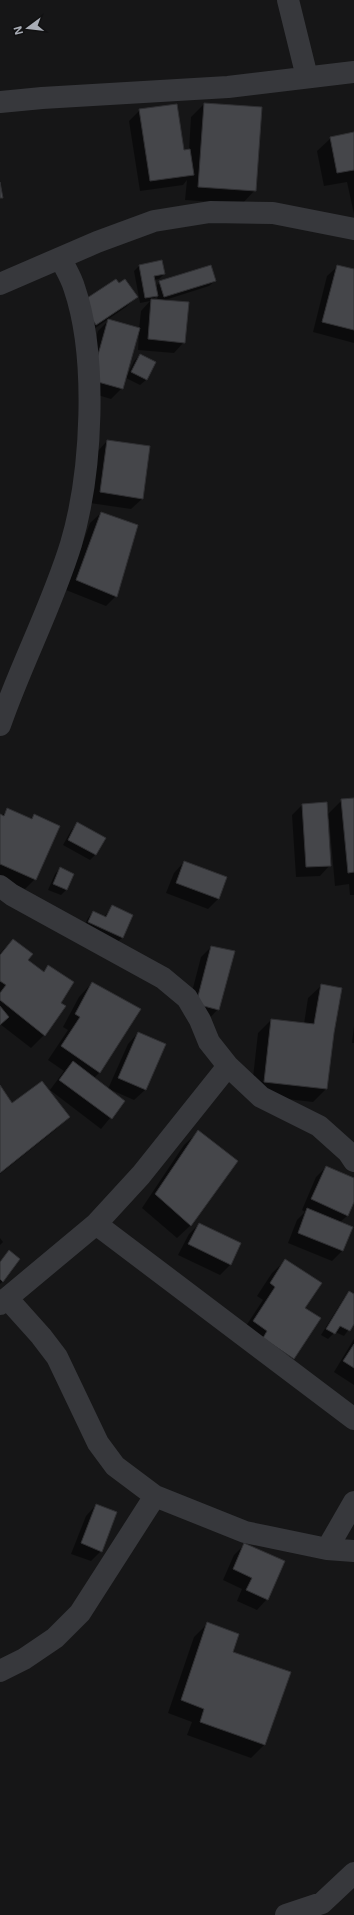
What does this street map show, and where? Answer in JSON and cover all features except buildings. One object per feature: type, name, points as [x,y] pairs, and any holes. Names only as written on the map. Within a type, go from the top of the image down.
[{"type":"street","points":[[288,0],[307,77]]},
{"type":"street","points":[[0,102],[228,87],[354,72]]},
{"type":"street","points":[[0,284],[61,259],[96,242],[154,221],[210,212],[273,213],[354,229]]},
{"type":"street","points":[[0,725],[14,683],[50,601],[71,544],[81,498],[88,439],[89,378],[84,326],[74,286],[61,259]]},
{"type":"street","points":[[0,886],[12,895],[162,978],[187,998],[200,1020],[209,1042],[228,1066],[261,1097],[320,1126],[348,1152],[354,1161]]},
{"type":"street","points":[[228,1066],[141,1175],[96,1224],[3,1301],[36,1330],[57,1357],[98,1443],[115,1466],[155,1496],[244,1532],[327,1548],[354,1551]]},
{"type":"street","points":[[96,1224],[354,1420]]},
{"type":"street","points":[[0,1671],[24,1659],[55,1638],[80,1613],[155,1496]]},
{"type":"street","points":[[327,1548],[354,1502]]},
{"type":"street","points":[[286,1915],[322,1903],[354,1873]]}]
